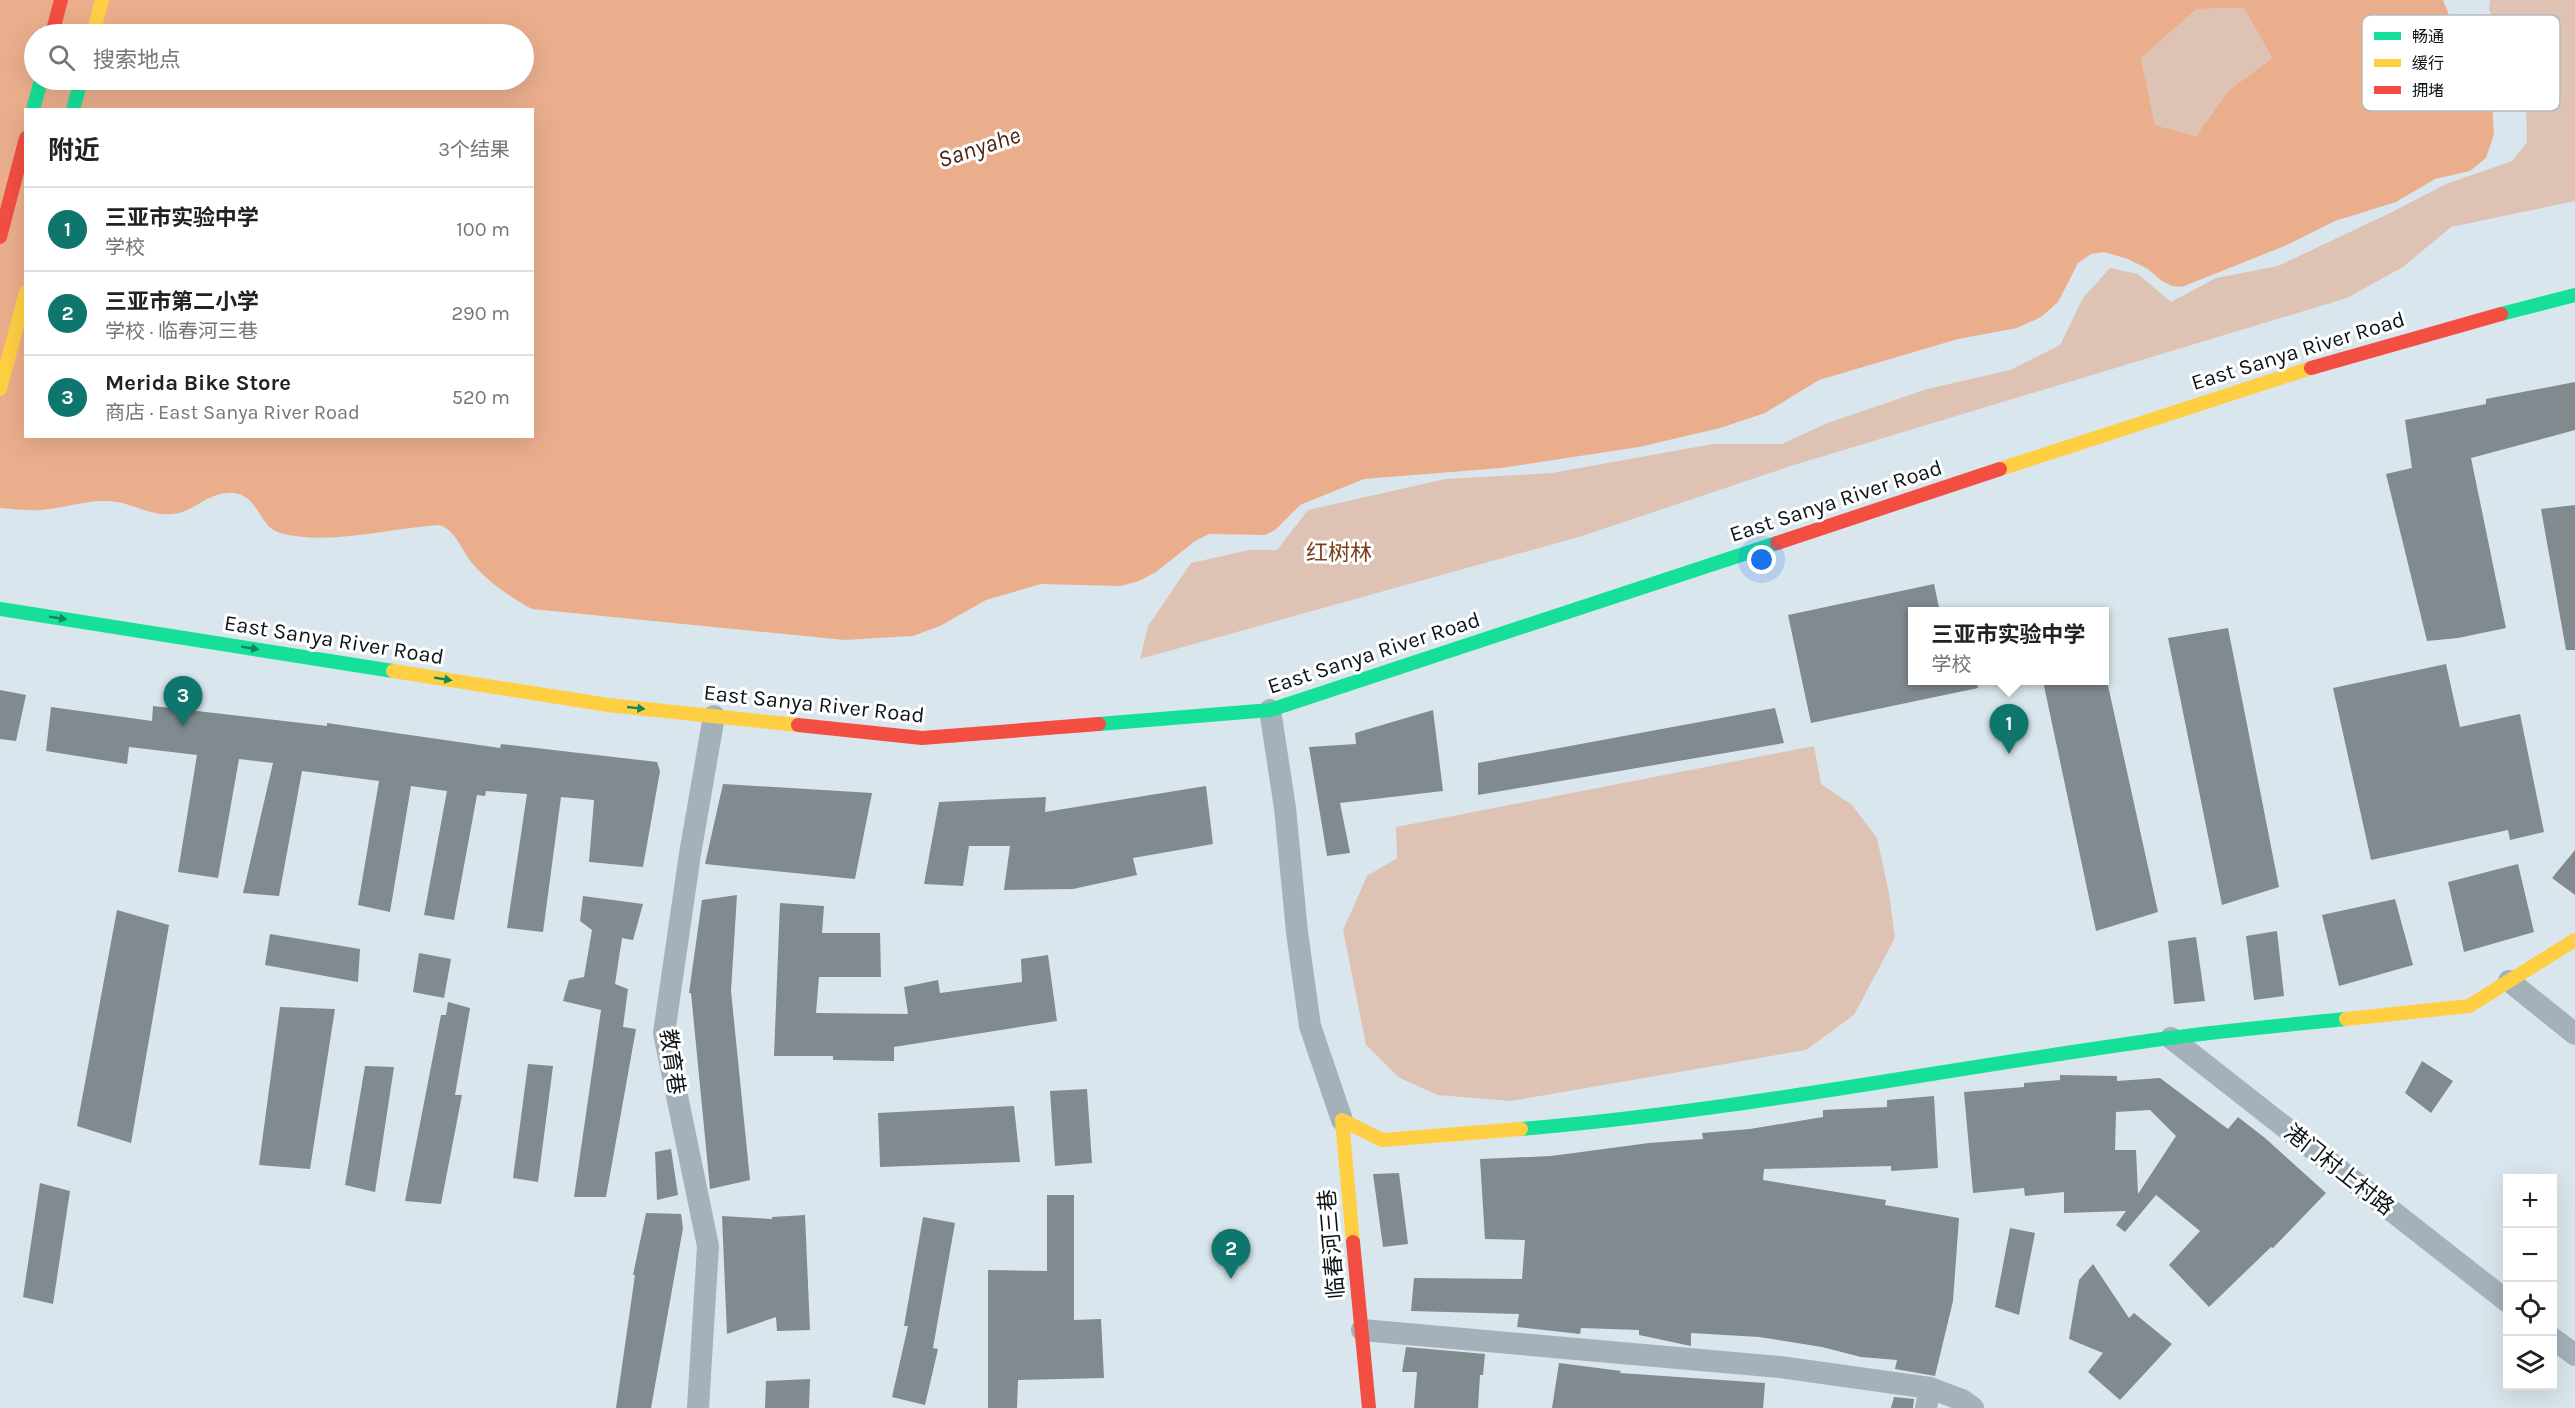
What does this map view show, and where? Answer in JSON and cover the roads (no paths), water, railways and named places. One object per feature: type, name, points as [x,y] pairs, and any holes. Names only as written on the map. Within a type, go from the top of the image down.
[{"type":"street","points":[[55,24],[61,0]]},
{"type":"street","points":[[96,24],[102,0]]},
{"type":"street","points":[[34,108],[38,90]]},
{"type":"street","points":[[74,108],[78,90]]},
{"type":"street","points":[[0,237],[24,146]]},
{"type":"street","name":"East Sanya River Road","points":[[0,609],[608,705],[922,738],[1270,710],[2261,383],[2428,333],[2575,295]]},
{"type":"street","points":[[0,389],[24,299]]},
{"type":"street","points":[[1270,710],[1286,808],[1297,932],[1310,1026],[1342,1120],[1382,1140],[1600,1122],[1722,1107],[2171,1038],[2469,1006],[2574,941]]},
{"type":"street","name":"教育巷","points":[[698,1408],[708,1246],[664,1033],[690,854],[714,716]]},
{"type":"street","points":[[2509,981],[2575,1034]]},
{"type":"street","name":"港门村上村路","points":[[2171,1038],[2503,1298]]},
{"type":"street","name":"临春河三巷","points":[[1342,1120],[1369,1408]]},
{"type":"street","points":[[1362,1330],[1780,1366],[1928,1398],[1962,1400],[1973,1408]]},
{"type":"street","points":[[2557,1341],[2575,1355]]},
{"type":"water","name":"Sanyahe","points":[[0,0],[2443,0],[2449,15],[2362,15],[2362,111],[2492,111],[2494,134],[2486,158],[2470,171],[2435,179],[2396,202],[2335,221],[2287,245],[2182,287],[2172,286],[2162,281],[2148,269],[2128,259],[2104,252],[2091,254],[2078,263],[2058,302],[2041,317],[2017,328],[1958,339],[1819,380],[1765,413],[1720,428],[1639,447],[1501,468],[1364,479],[1300,505],[1275,530],[1265,535],[1209,534],[1195,541],[1156,572],[1139,581],[1121,586],[1041,584],[986,600],[940,626],[913,636],[845,640],[532,609],[485,577],[472,563],[450,531],[439,525],[339,537],[299,537],[273,530],[249,500],[234,493],[219,494],[179,513],[170,514],[160,514],[108,501],[26,510],[0,508]],"holes":[[[2244,8],[2272,58],[2229,90],[2196,136],[2155,125],[2141,58],[2197,9]]]},
{"type":"place","name":"Merida Bike Store","points":[[183,726]]},
{"type":"place","name":"三亚市实验中学","points":[[2009,754]]},
{"type":"place","name":"三亚市第二小学","points":[[1231,1279]]},
{"type":"park label","name":"红树林","points":[[1339,553]]}]
